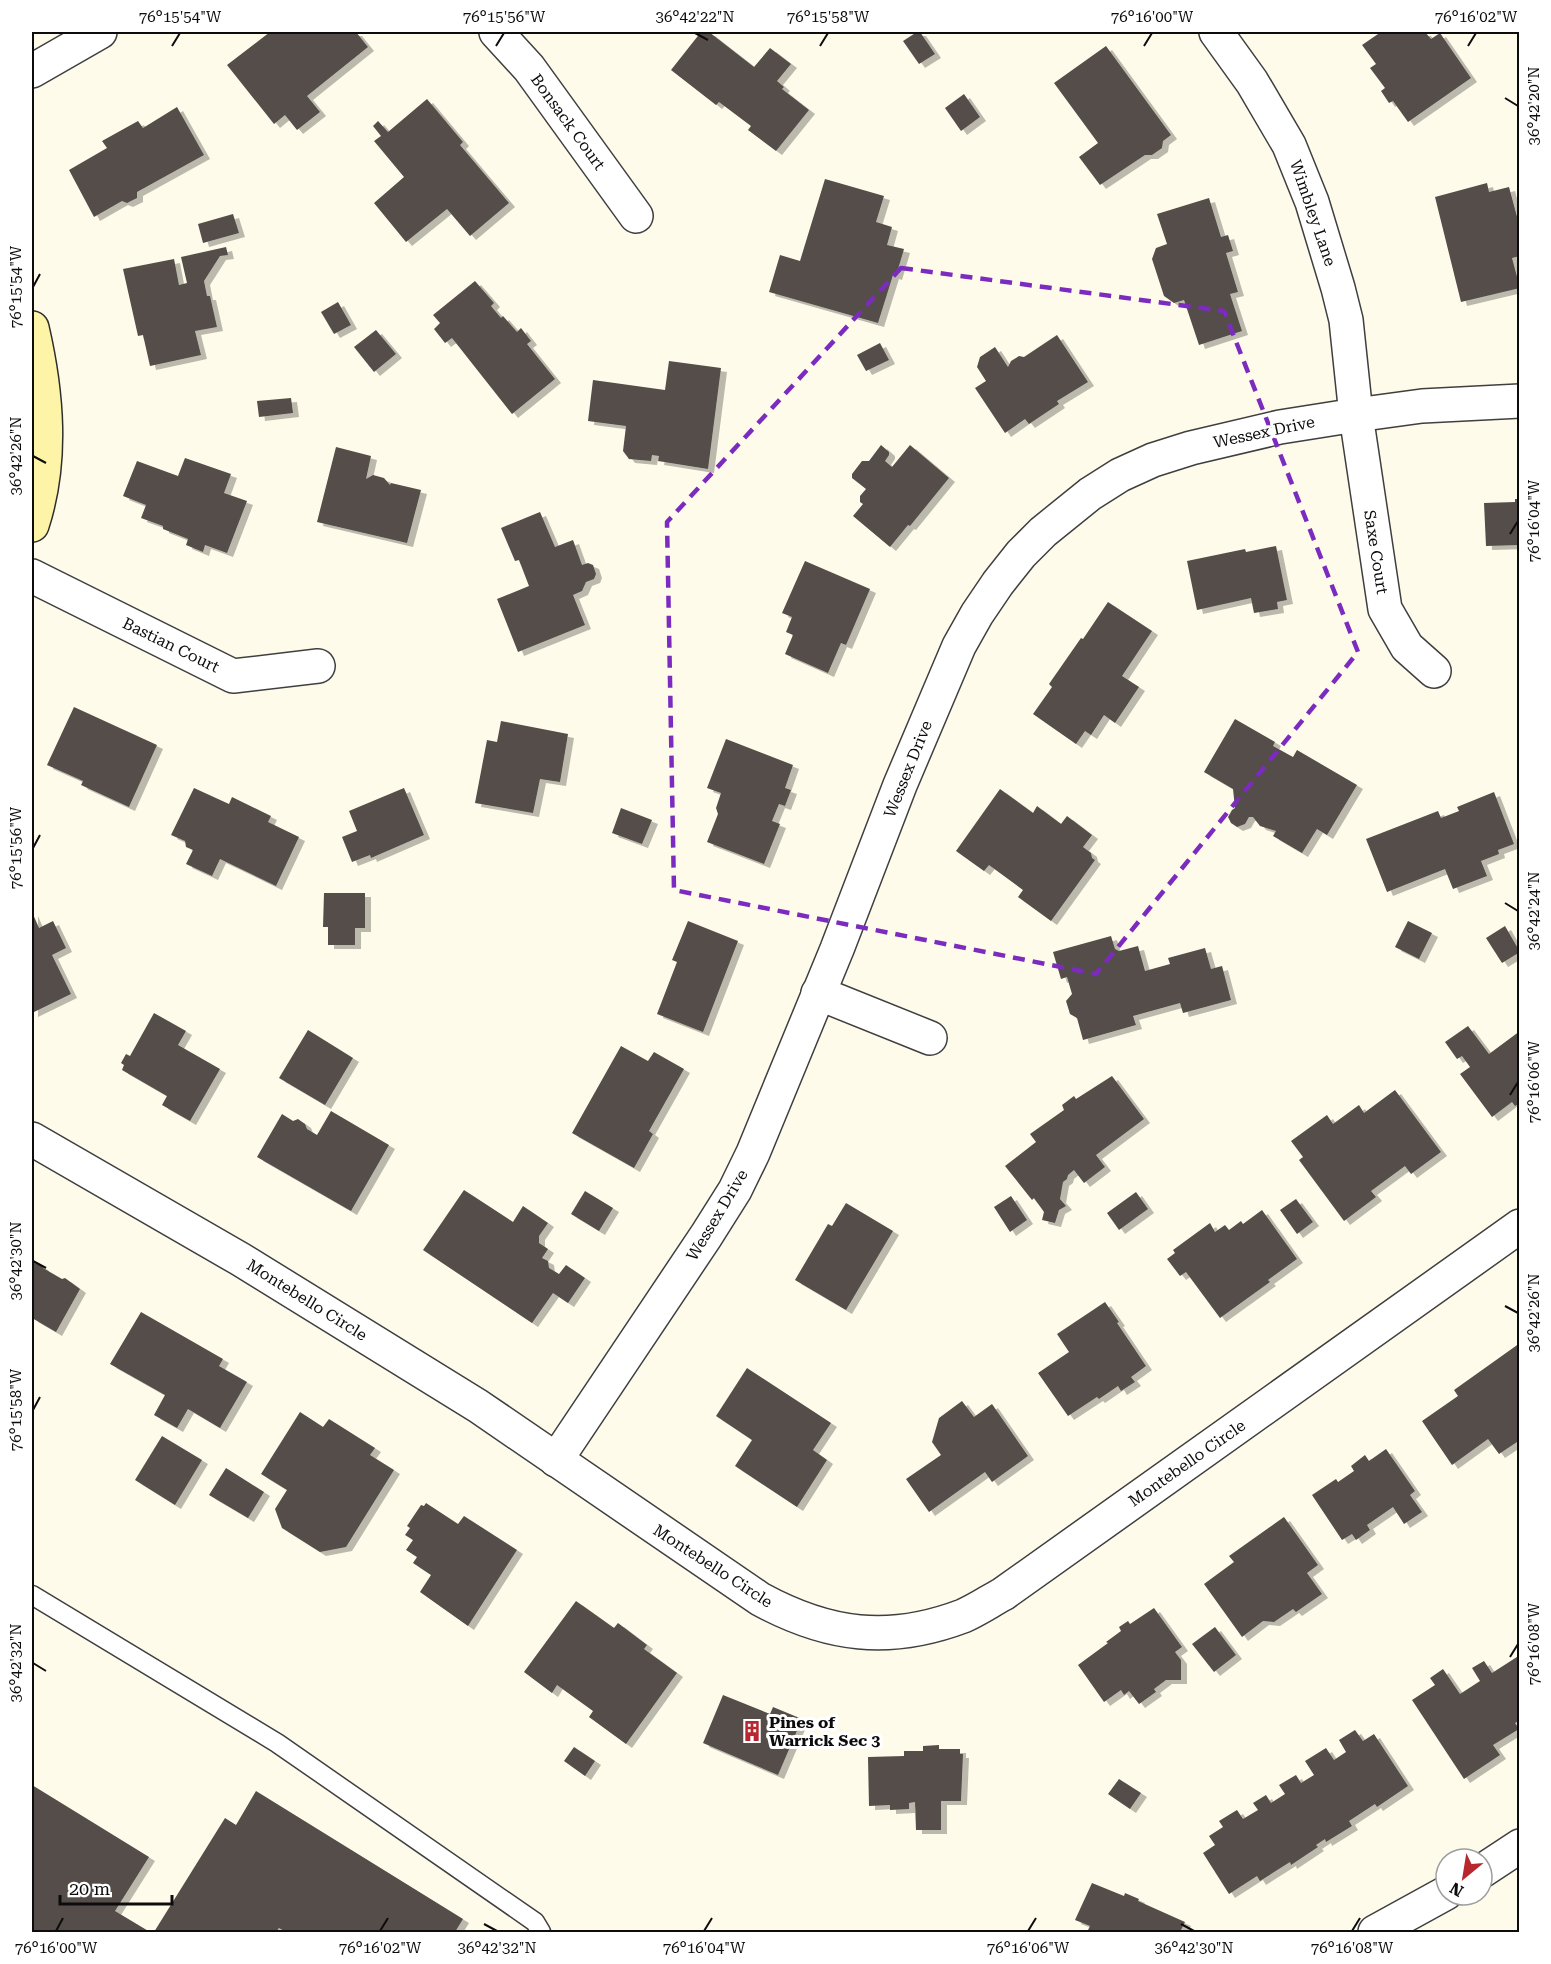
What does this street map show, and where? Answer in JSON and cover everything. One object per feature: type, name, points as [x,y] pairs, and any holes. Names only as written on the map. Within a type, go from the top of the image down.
[{"type":"street","points":[[32,71],[100,32]]},
{"type":"street","name":"Bonsack Court","points":[[496,32],[529,68],[636,216]]},
{"type":"street","name":"Wimbley Lane","points":[[1216,32],[1252,82],[1289,145],[1312,202],[1346,320],[1356,415]]},
{"type":"street","points":[[32,328],[40,363],[46,436],[45,468],[32,525]]},
{"type":"street","name":"Wessex Drive","points":[[556,1460],[735,1190],[753,1153],[837,949],[900,785],[959,646],[998,583],[1022,554],[1043,532],[1090,494],[1120,475],[1153,460],[1191,448],[1280,427],[1356,415],[1422,406],[1520,401]]},
{"type":"street","name":"Saxe Court","points":[[1356,415],[1385,609],[1407,647],[1434,671]]},
{"type":"street","name":"Bastian Court","points":[[32,576],[233,676],[318,666]]},
{"type":"street","points":[[818,993],[930,1038]]},
{"type":"street","name":"Montebello Circle","points":[[32,1139],[240,1259],[478,1406],[760,1599],[780,1610],[820,1626],[866,1634],[916,1630],[964,1615],[1003,1594],[1520,1226]]},
{"type":"street","points":[[1494,1863],[1520,1846]]},
{"type":"street","points":[[1375,1932],[1434,1900]]},
{"type":"lane","points":[[32,1595],[278,1743],[536,1922],[541,1932]]},
{"type":"highlighted area","points":[[901,268],[1224,311],[1358,652],[1096,974],[674,890],[667,522]]},
{"type":"building","points":[[270,32],[356,32],[368,47],[307,96],[320,112],[297,130],[285,115],[274,124],[227,65]]},
{"type":"building","points":[[701,32],[709,32],[754,67],[770,48],[791,64],[777,81],[784,87],[782,89],[809,110],[776,151],[748,130],[751,126],[719,102],[716,105],[671,70]]},
{"type":"building","points":[[920,32],[935,54],[919,64],[903,41]]},
{"type":"building","points":[[1381,32],[1425,32],[1431,39],[1440,33],[1471,78],[1408,122],[1393,101],[1389,103],[1381,91],[1385,88],[1370,68],[1376,64],[1362,45]]},
{"type":"building","points":[[1106,46],[1171,135],[1163,141],[1162,148],[1152,155],[1145,155],[1100,185],[1079,157],[1098,143],[1054,83]]},
{"type":"building","points":[[964,94],[980,117],[961,131],[945,108]]},
{"type":"building","points":[[427,99],[463,142],[460,145],[509,203],[470,236],[447,209],[406,242],[374,203],[404,177],[374,141],[381,136],[373,126],[378,121],[388,132]]},
{"type":"building","points":[[177,107],[204,155],[137,192],[137,198],[127,203],[122,201],[94,217],[69,170],[107,148],[102,141],[138,121],[143,128]]},
{"type":"building","points":[[825,179],[884,196],[876,222],[892,227],[887,245],[904,249],[878,323],[769,292],[780,255],[800,261]]},
{"type":"building","points":[[1487,183],[1489,192],[1509,187],[1520,228],[1520,256],[1512,258],[1520,288],[1461,302],[1435,197]]},
{"type":"building","points":[[1209,198],[1221,237],[1228,235],[1233,251],[1226,253],[1238,292],[1230,294],[1242,331],[1199,345],[1184,300],[1174,303],[1164,296],[1152,259],[1156,248],[1167,244],[1157,214]]},
{"type":"building","points":[[233,214],[239,233],[203,243],[198,224]]},
{"type":"building","points":[[226,247],[228,255],[220,256],[204,281],[217,327],[195,331],[201,355],[150,366],[143,335],[138,336],[123,269],[174,259],[179,285],[187,283],[181,257]]},
{"type":"building","points":[[475,281],[494,303],[491,306],[501,318],[503,316],[517,332],[521,328],[531,341],[527,344],[555,379],[512,414],[452,338],[445,343],[434,329],[440,323],[433,315]]},
{"type":"building","points":[[338,302],[351,325],[334,334],[321,312]]},
{"type":"building","points":[[376,330],[396,354],[374,372],[354,347]]},
{"type":"building","points":[[1057,335],[1088,382],[1057,401],[1059,404],[1029,424],[1025,419],[1005,433],[975,388],[986,381],[977,367],[980,357],[995,347],[1008,367],[1011,361],[1019,356],[1024,357]]},
{"type":"building","points":[[880,343],[889,360],[866,371],[857,355]]},
{"type":"building","points":[[669,361],[721,368],[708,469],[658,461],[659,456],[652,455],[651,461],[629,459],[623,451],[626,426],[588,421],[593,380],[665,390]]},
{"type":"building","points":[[291,398],[293,413],[259,417],[257,401]]},
{"type":"building","points":[[881,445],[889,452],[885,461],[892,467],[910,445],[949,478],[890,547],[853,516],[863,504],[860,502],[860,496],[866,489],[852,478],[852,474],[862,461],[869,461]]},
{"type":"building","points":[[336,447],[371,456],[366,479],[373,475],[384,478],[390,485],[391,483],[421,490],[407,543],[317,522]]},
{"type":"building","points":[[185,458],[231,474],[224,493],[247,501],[227,553],[205,545],[203,552],[186,545],[188,539],[141,518],[146,505],[123,496],[137,461],[178,476]]},
{"type":"building","points":[[1515,499],[1520,499],[1520,545],[1486,546],[1484,503],[1515,502]]},
{"type":"building","points":[[540,512],[555,547],[573,540],[582,565],[588,563],[593,565],[596,574],[594,579],[586,582],[582,591],[573,595],[585,625],[518,652],[497,599],[529,586],[519,560],[515,561],[501,528]]},
{"type":"building","points":[[1276,546],[1287,600],[1277,602],[1278,609],[1254,613],[1251,598],[1197,610],[1187,561],[1245,549],[1246,552]]},
{"type":"building","points":[[805,561],[870,589],[846,645],[841,643],[828,673],[785,654],[793,635],[786,632],[792,617],[782,613]]},
{"type":"building","points":[[1108,602],[1152,631],[1122,676],[1139,687],[1115,723],[1104,715],[1091,735],[1085,731],[1076,744],[1033,714],[1052,687],[1049,684]]},
{"type":"building","points":[[74,707],[157,745],[129,807],[81,785],[83,781],[47,765]]},
{"type":"building","points":[[1235,719],[1275,742],[1273,746],[1293,757],[1297,750],[1357,785],[1327,835],[1317,829],[1302,853],[1273,836],[1276,831],[1260,826],[1253,817],[1249,817],[1245,824],[1237,827],[1231,823],[1228,817],[1235,808],[1233,789],[1204,772]]},
{"type":"building","points":[[501,721],[568,734],[560,782],[540,779],[533,813],[475,803],[487,740],[497,742]]},
{"type":"building","points":[[726,739],[793,765],[785,788],[791,790],[785,806],[779,804],[772,821],[780,824],[764,864],[707,842],[718,814],[716,808],[721,793],[707,788]]},
{"type":"building","points":[[194,788],[229,804],[232,797],[271,816],[268,822],[299,837],[276,886],[220,859],[212,876],[186,864],[193,850],[186,847],[185,841],[171,835]]},
{"type":"building","points":[[404,788],[424,835],[371,858],[370,855],[352,862],[342,837],[357,831],[349,811]]},
{"type":"building","points":[[1000,789],[1033,813],[1037,806],[1061,824],[1067,816],[1092,835],[1083,847],[1091,853],[1095,860],[1051,921],[1018,897],[1023,890],[989,865],[984,871],[956,851]]},
{"type":"building","points":[[1494,792],[1514,844],[1498,850],[1499,854],[1481,861],[1487,876],[1453,889],[1445,869],[1387,892],[1366,839],[1438,811],[1441,818],[1459,811],[1457,807]]},
{"type":"building","points":[[621,808],[652,820],[642,844],[612,833]]},
{"type":"building","points":[[324,893],[365,893],[365,928],[355,928],[355,945],[328,945],[328,927],[323,927]]},
{"type":"building","points":[[32,912],[39,928],[53,921],[66,948],[52,955],[71,994],[32,1013]]},
{"type":"building","points":[[688,921],[738,941],[703,1032],[657,1014],[677,962],[672,960]]},
{"type":"building","points":[[1408,921],[1432,933],[1419,959],[1395,947]]},
{"type":"building","points":[[1505,926],[1520,952],[1502,963],[1486,938]]},
{"type":"building","points":[[1111,936],[1115,949],[1119,951],[1138,946],[1145,971],[1170,964],[1168,958],[1205,948],[1211,969],[1222,966],[1231,1000],[1183,1013],[1180,1003],[1133,1016],[1136,1025],[1083,1040],[1077,1018],[1070,1014],[1066,1001],[1072,994],[1067,977],[1061,979],[1053,952]]},
{"type":"building","points":[[154,1013],[186,1031],[178,1045],[220,1069],[190,1121],[162,1105],[167,1096],[122,1070],[124,1065],[121,1063],[126,1054],[130,1056]]},
{"type":"building","points":[[1468,1026],[1489,1054],[1520,1031],[1520,1103],[1515,1106],[1512,1102],[1492,1117],[1460,1074],[1470,1067],[1462,1056],[1457,1059],[1445,1042]]},
{"type":"building","points":[[308,1030],[353,1058],[325,1105],[279,1078]]},
{"type":"building","points":[[621,1046],[648,1061],[654,1052],[684,1069],[649,1131],[653,1134],[634,1168],[572,1133]]},
{"type":"building","points":[[1112,1076],[1144,1119],[1096,1155],[1105,1167],[1084,1183],[1074,1170],[1068,1175],[1063,1182],[1060,1199],[1066,1206],[1059,1210],[1055,1223],[1042,1220],[1044,1212],[1005,1166],[1036,1142],[1030,1134],[1064,1110],[1062,1105],[1074,1096],[1076,1099]]},
{"type":"building","points":[[1395,1090],[1441,1152],[1411,1174],[1405,1166],[1371,1191],[1376,1197],[1344,1221],[1299,1160],[1303,1157],[1291,1141],[1327,1115],[1333,1124],[1359,1105],[1364,1113]]},
{"type":"building","points":[[331,1111],[389,1145],[351,1211],[257,1157],[282,1114],[293,1121],[298,1119],[305,1124],[307,1129],[317,1135]]},
{"type":"building","points":[[464,1190],[513,1222],[523,1206],[548,1223],[539,1236],[539,1243],[548,1249],[542,1258],[548,1261],[549,1268],[559,1274],[566,1265],[585,1278],[568,1303],[553,1293],[532,1323],[423,1250]]},
{"type":"building","points":[[585,1191],[613,1208],[599,1231],[571,1214]]},
{"type":"building","points":[[1136,1192],[1148,1209],[1119,1230],[1107,1213]]},
{"type":"building","points":[[1011,1196],[1027,1220],[1010,1232],[994,1207]]},
{"type":"building","points":[[1296,1199],[1313,1222],[1297,1234],[1280,1210]]},
{"type":"building","points":[[846,1203],[893,1231],[846,1310],[795,1280],[828,1224],[832,1226]]},
{"type":"building","points":[[1262,1210],[1297,1259],[1268,1280],[1270,1282],[1220,1318],[1186,1272],[1180,1276],[1167,1259],[1175,1253],[1173,1250],[1210,1223],[1215,1232],[1225,1225],[1229,1230],[1241,1221],[1243,1224]]},
{"type":"building","points":[[32,1262],[62,1279],[65,1278],[80,1289],[56,1332],[32,1318]]},
{"type":"building","points":[[1105,1302],[1146,1366],[1131,1377],[1135,1382],[1121,1391],[1118,1386],[1068,1416],[1038,1373],[1069,1352],[1057,1334]]},
{"type":"building","points":[[141,1312],[223,1359],[219,1366],[247,1382],[220,1428],[188,1409],[177,1428],[154,1415],[165,1395],[110,1364]]},
{"type":"building","points":[[1520,1343],[1520,1440],[1499,1454],[1488,1439],[1452,1465],[1422,1421],[1458,1396],[1454,1390]]},
{"type":"building","points":[[747,1368],[831,1423],[813,1450],[827,1460],[797,1507],[735,1466],[752,1440],[716,1416]]},
{"type":"building","points":[[962,1401],[974,1417],[992,1404],[1028,1456],[992,1482],[985,1472],[929,1512],[906,1479],[941,1455],[932,1442],[939,1418]]},
{"type":"building","points":[[300,1412],[323,1427],[329,1419],[375,1448],[370,1455],[394,1470],[346,1547],[320,1552],[282,1528],[275,1509],[287,1490],[261,1474]]},
{"type":"building","points":[[162,1436],[202,1460],[175,1505],[135,1480]]},
{"type":"building","points":[[1386,1449],[1415,1491],[1410,1495],[1422,1512],[1404,1524],[1393,1507],[1367,1525],[1370,1530],[1356,1540],[1352,1534],[1342,1540],[1312,1495],[1336,1479],[1338,1482],[1354,1471],[1351,1466],[1365,1455],[1369,1461]]},
{"type":"building","points":[[226,1468],[264,1492],[248,1518],[209,1495]]},
{"type":"building","points":[[426,1503],[458,1524],[464,1516],[517,1550],[468,1626],[420,1592],[431,1575],[413,1563],[417,1557],[406,1550],[413,1540],[405,1535],[410,1528],[407,1526],[421,1505],[424,1506]]},
{"type":"building","points":[[1284,1517],[1318,1565],[1307,1573],[1322,1594],[1296,1612],[1293,1609],[1274,1622],[1263,1621],[1242,1637],[1204,1584],[1234,1562],[1229,1556]]},
{"type":"building","points":[[576,1601],[614,1628],[618,1623],[647,1645],[644,1649],[677,1673],[626,1744],[589,1717],[593,1711],[557,1685],[552,1693],[524,1672]]},
{"type":"building","points":[[1154,1608],[1182,1647],[1175,1652],[1181,1660],[1181,1680],[1166,1680],[1154,1689],[1156,1692],[1139,1704],[1129,1691],[1124,1695],[1121,1690],[1104,1702],[1078,1665],[1121,1631],[1119,1627],[1128,1621],[1130,1624]]},
{"type":"building","points":[[1215,1627],[1236,1655],[1214,1672],[1192,1644]]},
{"type":"building","points":[[1520,1655],[1520,1720],[1515,1723],[1519,1729],[1493,1745],[1500,1755],[1464,1779],[1412,1700],[1435,1685],[1430,1678],[1443,1669],[1460,1694],[1480,1681],[1472,1668],[1484,1661],[1492,1673]]},
{"type":"building","name":"Pines of Warrick Sec 3","points":[[723,1695],[770,1714],[773,1707],[802,1719],[778,1775],[703,1743]]},
{"type":"building","points":[[1355,1730],[1363,1741],[1374,1734],[1408,1786],[1377,1807],[1375,1804],[1349,1821],[1352,1826],[1326,1842],[1325,1839],[1316,1845],[1318,1847],[1291,1865],[1290,1862],[1260,1881],[1257,1876],[1229,1894],[1203,1853],[1215,1845],[1209,1836],[1223,1827],[1219,1821],[1237,1810],[1243,1819],[1258,1810],[1253,1803],[1266,1795],[1271,1803],[1285,1794],[1279,1785],[1296,1775],[1301,1783],[1314,1775],[1305,1761],[1326,1748],[1334,1760],[1346,1752],[1339,1740]]},
{"type":"building","points":[[939,1745],[939,1749],[960,1749],[960,1754],[963,1754],[961,1801],[941,1801],[941,1830],[916,1830],[915,1802],[909,1803],[909,1809],[890,1810],[890,1805],[869,1806],[868,1757],[904,1756],[904,1751],[923,1751],[923,1746]]},
{"type":"building","points":[[574,1747],[595,1761],[585,1776],[564,1761]]},
{"type":"building","points":[[1119,1779],[1141,1793],[1130,1809],[1108,1794]]},
{"type":"building","points":[[32,1785],[149,1857],[115,1911],[150,1932],[32,1932]]},
{"type":"building","points":[[256,1791],[463,1919],[455,1932],[286,1932],[279,1928],[276,1932],[154,1932],[225,1818],[236,1825]]},
{"type":"building","points":[[1092,1883],[1124,1896],[1125,1893],[1185,1922],[1180,1932],[1087,1932],[1090,1926],[1075,1920]]},
{"type":"place","name":"Pines of Warrick Sec 3","points":[[752,1731]]}]
